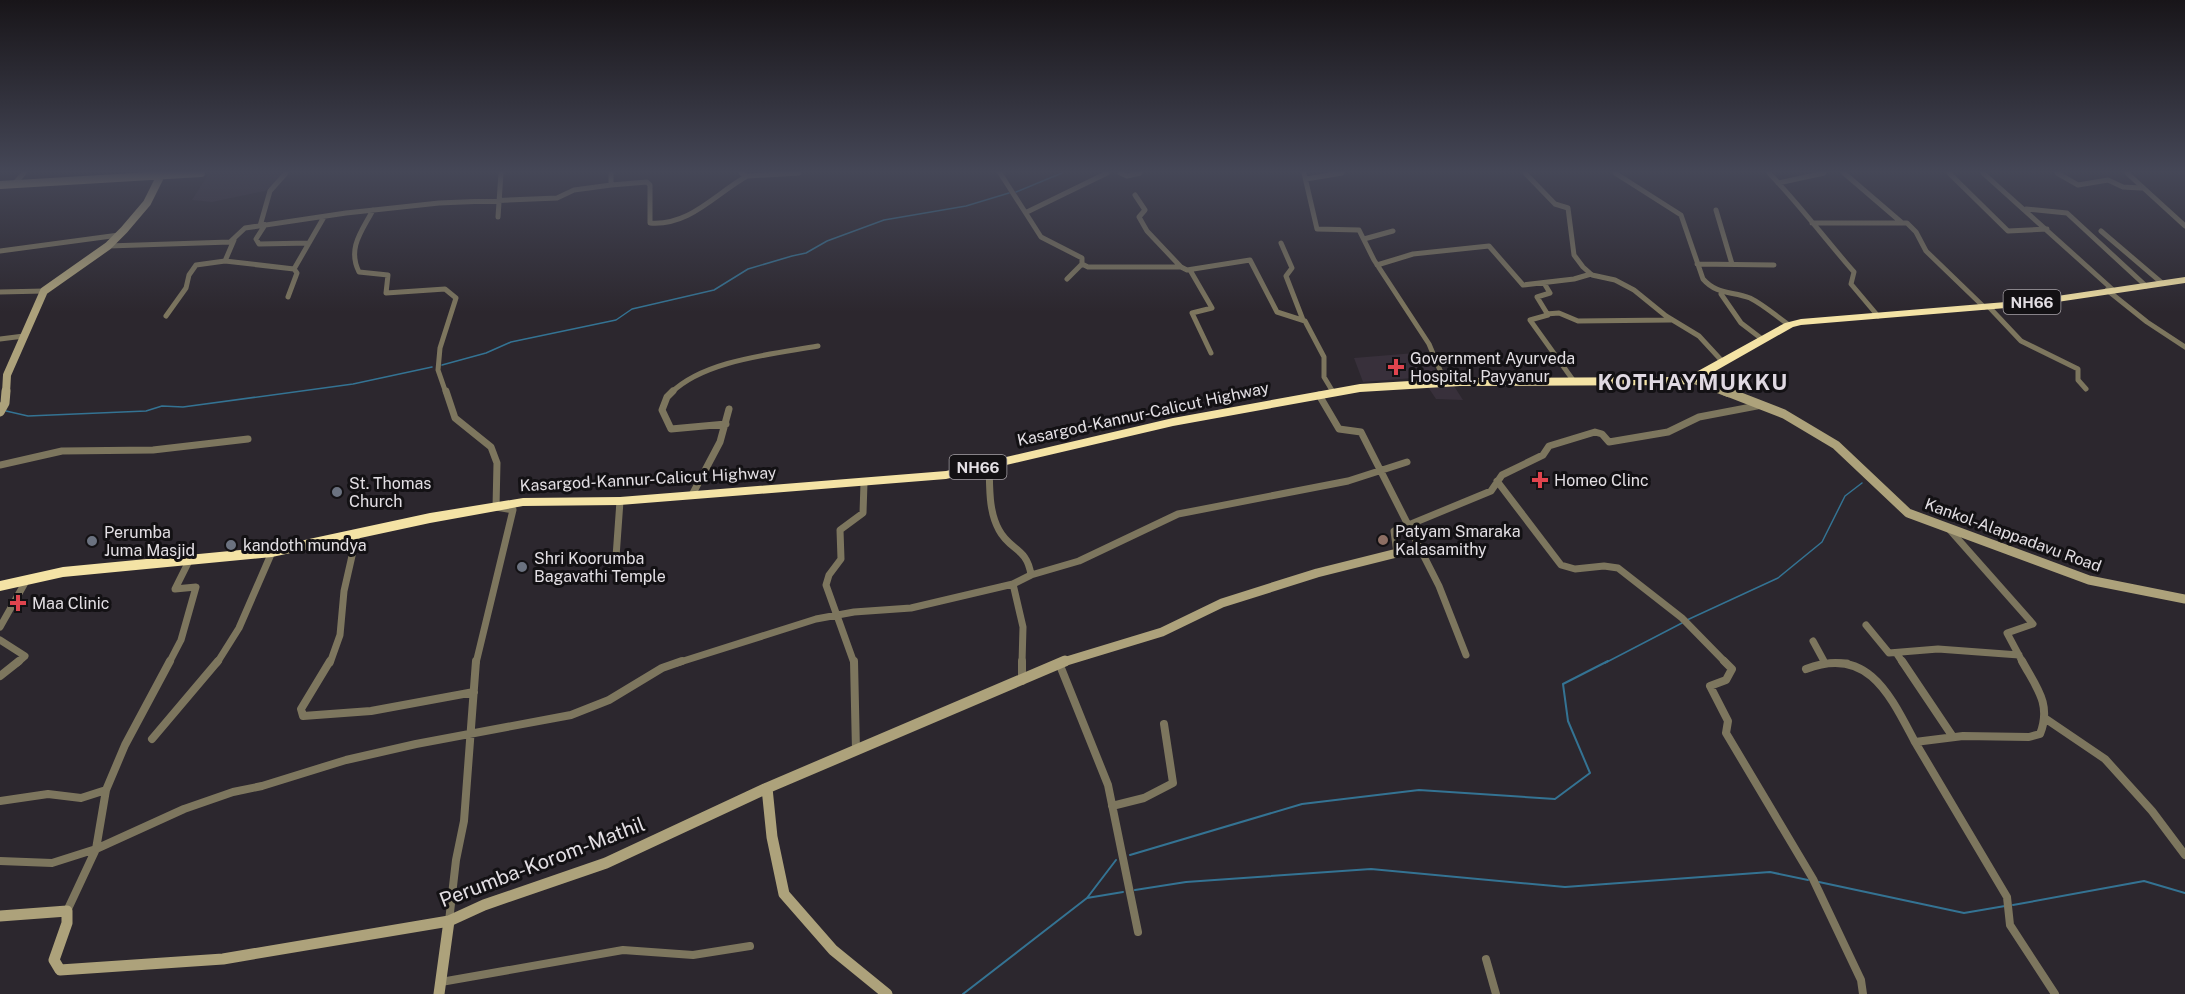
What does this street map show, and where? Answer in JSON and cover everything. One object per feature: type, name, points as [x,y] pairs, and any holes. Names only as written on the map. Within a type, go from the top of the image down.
[{"type":"highway","name":"NH66","points":[[1692,380],[1789,325],[1817,320],[2058,299],[2110,289],[2185,280]]},
{"type":"highway","name":"Kasargod-Kannur-Calicut Highway","points":[[0,584],[63,573],[272,552],[496,507],[545,500],[620,501],[946,475],[1173,422],[1333,392],[1401,384],[1446,382],[1692,380]]},
{"type":"highway","name":"Kasargod-Kannur-Calicut Highway","points":[[0,584],[53,571],[63,573]]},
{"type":"main road","points":[[1,410],[7,375],[44,291],[108,246],[133,219]]},
{"type":"main road","name":"Kankol-Alappadavu Road","points":[[1692,380],[1784,414],[1836,445],[1908,513],[2089,580],[2185,599]]},
{"type":"main road","name":"Perumba-Korom-Mathil","points":[[67,911],[67,923],[54,960],[60,970],[224,959],[449,921],[484,905],[606,863],[767,788],[1022,681],[1059,663],[1162,633],[1222,603],[1317,573],[1397,553]]},
{"type":"main road","points":[[767,788],[772,837],[784,894],[833,950],[882,993]]},
{"type":"main road","points":[[0,916],[67,911]]},
{"type":"main road","points":[[440,988],[449,921]]},
{"type":"street","points":[[263,219],[256,239],[259,244],[309,243]]},
{"type":"street","points":[[225,261],[234,240],[245,228],[306,219]]},
{"type":"street","points":[[294,269],[323,219]]},
{"type":"street","points":[[368,219],[352,248],[352,256],[359,272],[388,275],[386,293],[445,289],[456,298],[440,348],[438,370],[455,418],[491,447],[497,463],[496,507],[513,510],[475,665],[464,821],[449,904],[449,921]]},
{"type":"street","points":[[650,219],[650,223],[663,224],[675,219]]},
{"type":"street","points":[[1031,219],[1041,237],[1082,258],[1083,264]]},
{"type":"street","points":[[1140,219],[1147,231],[1181,267]]},
{"type":"street","points":[[1315,219],[1318,230],[1354,228],[1359,230],[1377,265],[1429,344],[1446,382]]},
{"type":"street","points":[[1569,219],[1574,255],[1591,274]]},
{"type":"street","points":[[1682,219],[1705,283],[1721,294],[1741,323],[1762,339]]},
{"type":"street","points":[[1719,219],[1732,264]]},
{"type":"street","points":[[1810,219],[1854,272],[1851,284],[1878,316]]},
{"type":"street","points":[[1898,219],[1901,222]]},
{"type":"street","points":[[1996,219],[2008,231],[2047,229]]},
{"type":"street","points":[[2037,219],[2147,322],[2185,347]]},
{"type":"street","points":[[2074,219],[2146,286]]},
{"type":"street","points":[[1812,223],[1907,223],[1916,232],[1926,251],[2021,341],[2054,355],[2078,369],[2078,380],[2086,389]]},
{"type":"street","points":[[1364,239],[1393,231]]},
{"type":"street","points":[[2101,231],[2162,283]]},
{"type":"street","points":[[0,250],[119,235]]},
{"type":"street","points":[[108,246],[202,244],[234,240]]},
{"type":"street","points":[[1281,243],[1293,268],[1286,276],[1303,320],[1324,357],[1324,376],[1333,392]]},
{"type":"street","points":[[1377,265],[1413,254],[1489,246],[1519,284],[1544,283],[1591,274],[1626,285],[1699,336],[1722,361]]},
{"type":"street","points":[[1083,264],[1088,267],[1181,267],[1190,270],[1250,260],[1277,312],[1283,317],[1303,320]]},
{"type":"street","points":[[166,316],[186,288],[189,274],[196,265],[225,261],[238,265],[253,264],[265,270],[294,269]]},
{"type":"street","points":[[1067,279],[1083,264]]},
{"type":"street","points":[[1697,264],[1774,265]]},
{"type":"street","points":[[288,297],[297,273],[294,269]]},
{"type":"street","points":[[1190,270],[1212,308],[1191,313],[1211,353]]},
{"type":"street","points":[[1544,283],[1550,293],[1537,297],[1537,302],[1546,314]]},
{"type":"street","points":[[0,292],[44,291]]},
{"type":"street","points":[[1721,294],[1751,298],[1789,325]]},
{"type":"street","points":[[1546,314],[1559,314],[1578,321],[1673,320]]},
{"type":"street","points":[[1546,314],[1548,315],[1530,320],[1532,326],[1573,380]]},
{"type":"street","points":[[0,339],[24,336]]},
{"type":"street","points":[[726,424],[671,429],[662,410],[667,397],[692,377],[722,366],[818,346]]},
{"type":"street","points":[[1319,395],[1339,429],[1361,432],[1439,586],[1466,655]]},
{"type":"street","points":[[1397,553],[1394,531],[1491,491],[1502,475],[1535,460],[1543,455],[1549,446],[1595,432],[1602,434],[1609,442],[1668,432],[1675,425],[1710,415],[1762,405]]},
{"type":"street","points":[[692,495],[726,424],[729,409]]},
{"type":"street","points":[[0,465],[62,452],[153,450],[248,439]]},
{"type":"street","points":[[0,861],[52,863],[96,849],[164,818],[233,792],[272,784],[346,760],[470,732],[571,715],[609,700],[662,668],[752,637],[836,615],[911,608],[1013,584],[1031,575],[1079,561],[1120,539],[1178,514],[1330,485],[1380,472],[1407,462]]},
{"type":"street","points":[[989,464],[993,515],[998,531],[1027,554],[1031,575]]},
{"type":"street","points":[[1497,481],[1561,565],[1570,568],[1613,566],[1685,621],[1732,669],[1726,680],[1710,686],[1728,721],[1726,733],[1815,882],[1861,980],[1863,994]]},
{"type":"street","points":[[856,751],[854,660],[825,585],[829,575],[841,559],[840,530],[863,513],[864,483]]},
{"type":"street","points":[[616,557],[620,501]]},
{"type":"street","points":[[1915,742],[1953,737],[2029,738],[2040,734],[2046,719],[2044,702],[2007,633],[2033,624],[1948,528]]},
{"type":"street","points":[[357,534],[344,591],[340,635],[330,662],[301,709],[303,716],[371,711],[474,692]]},
{"type":"street","points":[[152,739],[213,670],[239,628],[272,552]]},
{"type":"street","points":[[67,911],[96,849],[106,790],[125,745],[181,640],[196,587],[175,589],[189,561]]},
{"type":"street","points":[[0,627],[26,581]]},
{"type":"street","points":[[1013,584],[1023,627],[1022,681]]},
{"type":"street","points":[[1866,625],[1884,649],[1897,654],[1938,649],[2019,655]]},
{"type":"street","points":[[0,640],[25,656],[0,676]]},
{"type":"street","points":[[1813,641],[1825,663]]},
{"type":"street","points":[[1897,654],[1918,688],[1941,715],[1953,737]]},
{"type":"street","points":[[1059,663],[1108,785],[1138,932]]},
{"type":"street","points":[[1806,669],[1825,663],[1857,665],[1896,710],[2008,902],[2007,912],[2010,925],[2055,994]]},
{"type":"street","points":[[2046,719],[2105,759],[2152,812],[2185,855]]},
{"type":"street","points":[[1112,806],[1144,798],[1173,783],[1164,724]]},
{"type":"street","points":[[0,801],[48,794],[81,798],[106,790]]},
{"type":"street","points":[[440,988],[622,950],[651,950],[693,955],[750,946]]},
{"type":"street","points":[[1486,959],[1496,994]]},
{"type":"shaded area","name":"Government Ayurveda Hospital, Payyanur","points":[[1427,352],[1438,376],[1363,382],[1354,358]]},
{"type":"shaded area","points":[[1454,386],[1463,400],[1436,399],[1428,387]]},
{"type":"waterway","points":[[442,365],[486,353],[511,342],[616,320],[632,309],[714,290],[748,269],[806,253],[827,241],[888,219]]},
{"type":"waterway","points":[[6,411],[28,416],[146,411],[162,406],[183,407],[353,384],[432,367]]},
{"type":"waterway","points":[[1687,620],[1778,578],[1822,542],[1845,496],[1862,483]]},
{"type":"waterway","points":[[1605,663],[1682,623]]},
{"type":"waterway","points":[[1130,855],[1302,804],[1419,790],[1555,799],[1590,773],[1568,721],[1563,684],[1608,661]]},
{"type":"waterway","points":[[1087,898],[1116,860]]},
{"type":"waterway","points":[[1135,890],[1186,882],[1371,869],[1565,887],[1770,872],[1808,880]]},
{"type":"waterway","points":[[2013,905],[2144,881],[2185,893]]},
{"type":"waterway","points":[[1819,882],[1964,913],[2005,906]]},
{"type":"waterway","points":[[1087,898],[1123,892]]},
{"type":"waterway","points":[[963,994],[1087,898]]},
{"type":"place","name":"Government Ayurveda Hospital, Payyanur","points":[[1396,367]]},
{"type":"place","name":"Homeo Clinc","points":[[1540,480]]},
{"type":"place","name":"St. Thomas Church","points":[[337,492]]},
{"type":"place","name":"Patyam Smaraka Kalasamithy","points":[[1383,540]]},
{"type":"place","name":"Perumba Juma Masjid","points":[[92,541]]},
{"type":"place","name":"kandoth mundya","points":[[231,545]]},
{"type":"place","name":"Shri Koorumba Bagavathi Temple","points":[[522,567]]},
{"type":"place","name":"Maa Clinic","points":[[18,603]]},
{"type":"district","name":"KOTHAYMUKKU","points":[[1693,382]]}]
